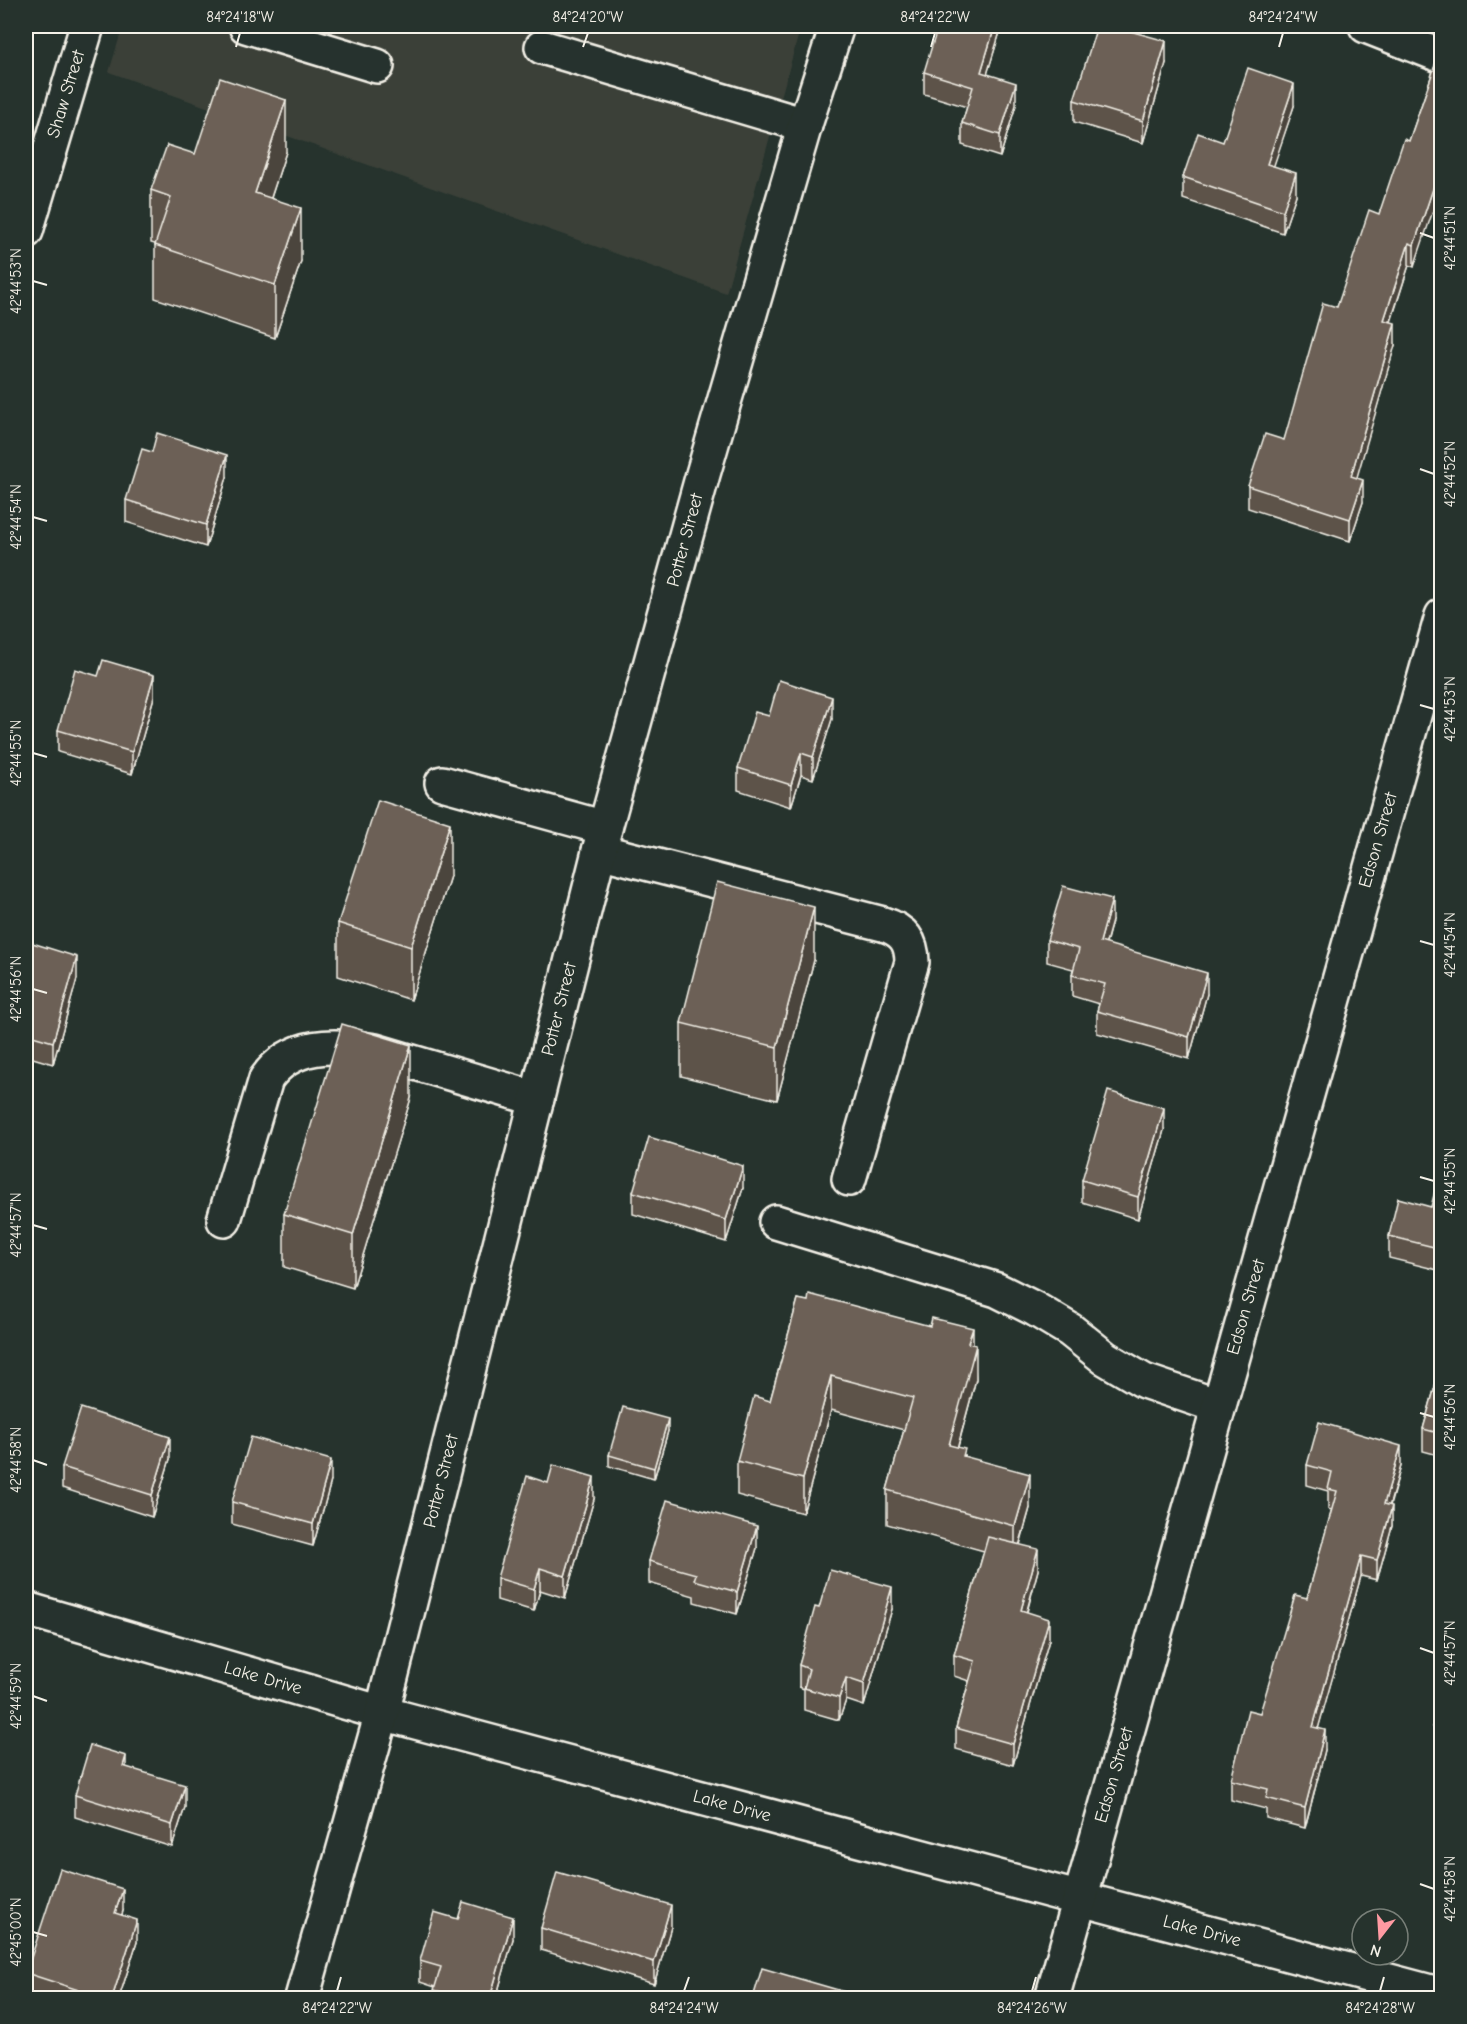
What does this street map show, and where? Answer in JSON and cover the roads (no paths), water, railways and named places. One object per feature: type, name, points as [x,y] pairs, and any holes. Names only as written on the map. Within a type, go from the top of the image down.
[{"type":"street","name":"Shaw Street","points":[[26,231],[87,26]]},
{"type":"street","points":[[246,26],[377,66]]},
{"type":"street","name":"Potter Street","points":[[302,1998],[382,1713],[602,840],[703,474],[805,125],[837,26]]},
{"type":"street","points":[[1366,26],[1442,56]]},
{"type":"street","points":[[542,47],[805,125]]},
{"type":"street","name":"Edson Street","points":[[1052,1998],[1442,616]]},
{"type":"street","points":[[442,783],[602,840],[893,927],[909,941],[912,962],[849,1179]]},
{"type":"street","points":[[224,1220],[266,1079],[275,1066],[288,1056],[322,1047],[348,1046],[375,1051],[537,1100]]},
{"type":"street","points":[[776,1222],[997,1290],[1044,1314],[1105,1358],[1144,1381],[1218,1406]]},
{"type":"street","name":"Lake Drive","points":[[26,1609],[382,1713],[1442,1995]]}]
